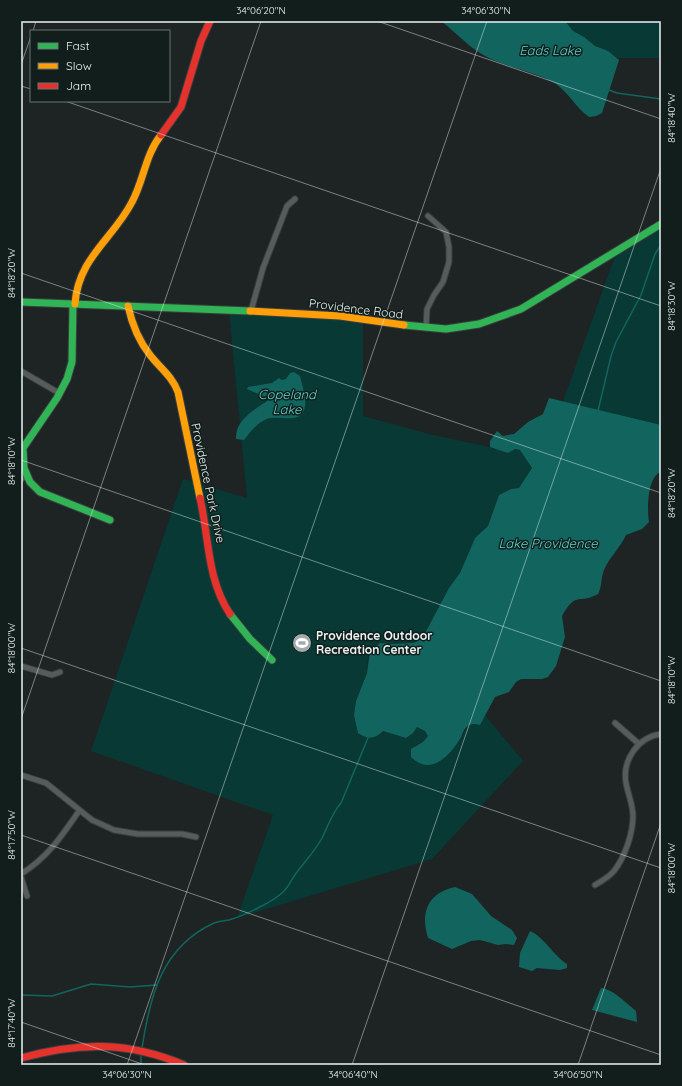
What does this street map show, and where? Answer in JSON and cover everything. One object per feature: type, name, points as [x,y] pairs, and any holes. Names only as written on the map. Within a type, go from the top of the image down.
[{"type":"street","points":[[110,520],[46,496],[24,477],[23,448],[60,393],[67,379],[72,362],[76,289],[84,269],[130,206],[138,190],[150,151],[180,108],[204,34],[210,21]]},
{"type":"street","points":[[251,311],[263,268],[287,206],[295,199]]},
{"type":"street","points":[[426,328],[427,309],[443,282],[449,262],[449,247],[446,232],[428,216]]},
{"type":"street","name":"Providence Road","points":[[21,302],[323,314],[426,328],[446,328],[479,324],[521,309],[661,224]]},
{"type":"street","name":"Providence Park Drive","points":[[128,306],[131,322],[138,337],[153,359],[172,379],[177,391],[191,462],[204,516],[218,593],[225,606],[248,635],[272,660]]},
{"type":"street","points":[[21,371],[60,393]]},
{"type":"street","points":[[21,666],[52,674],[60,672]]},
{"type":"street","points":[[615,723],[639,744]]},
{"type":"street","points":[[595,885],[614,870],[630,836],[633,814],[626,782],[626,772],[629,759],[639,744],[646,738],[661,734]]},
{"type":"street","points":[[21,775],[46,783],[92,820],[114,830],[138,834],[182,834],[196,837]]},
{"type":"street","points":[[27,896],[21,875],[37,864],[52,849],[79,811]]},
{"type":"street","points":[[21,1058],[70,1046],[106,1045],[142,1050],[184,1065]]},
{"type":"shaded area","points":[[545,21],[661,21],[661,58],[612,58]]},
{"type":"shaded area","points":[[661,225],[661,428],[610,413],[561,407],[615,256]]},
{"type":"shaded area","points":[[229,310],[363,320],[363,416],[433,435],[495,449],[520,450],[532,468],[519,488],[511,489],[499,495],[488,526],[475,538],[460,573],[449,588],[423,637],[414,643],[380,643],[368,656],[367,673],[356,701],[354,715],[379,735],[383,731],[406,738],[417,727],[425,731],[428,736],[423,742],[415,746],[416,762],[430,764],[441,760],[446,756],[460,740],[468,726],[480,724],[485,715],[523,761],[432,859],[237,918],[273,815],[91,751],[183,479],[247,498]]},
{"type":"water","name":"Eads Lake","points":[[441,21],[565,21],[573,31],[584,37],[595,46],[608,51],[619,60],[602,113],[589,117],[556,84],[541,76],[501,63],[485,56]]},
{"type":"water","name":"Copeland Lake","points":[[294,372],[300,376],[304,393],[305,406],[302,414],[293,418],[267,419],[257,425],[244,440],[236,439],[239,426],[247,415],[270,399],[247,389],[248,387],[272,383],[279,378],[282,380],[286,379],[290,373]]},
{"type":"water","name":"Lake Providence","points":[[549,398],[661,425],[661,472],[656,475],[653,480],[649,494],[649,522],[642,529],[626,535],[604,570],[598,594],[591,597],[578,599],[571,603],[567,608],[562,616],[565,637],[556,666],[548,677],[542,679],[521,679],[516,682],[509,692],[495,697],[480,725],[472,724],[466,727],[456,746],[445,758],[438,762],[425,765],[411,757],[411,749],[423,742],[428,736],[425,731],[417,727],[413,733],[406,738],[383,731],[377,736],[371,738],[365,737],[358,733],[354,715],[356,701],[367,673],[370,651],[380,643],[414,643],[423,637],[449,588],[460,573],[475,538],[488,526],[499,495],[511,489],[519,488],[532,468],[520,450],[515,449],[508,453],[490,447],[490,441],[497,431],[503,436],[514,434],[528,422],[543,414]]},
{"type":"water","points":[[455,887],[472,894],[491,916],[512,930],[517,938],[514,945],[498,945],[480,940],[471,941],[452,949],[428,938],[425,920],[428,905],[438,894]]},
{"type":"water","points":[[530,931],[540,938],[562,961],[567,964],[567,968],[560,970],[537,968],[532,971],[519,967],[520,953]]},
{"type":"water","points":[[601,988],[615,994],[636,1011],[637,1022],[592,1010]]},
{"type":"waterway","points":[[609,90],[617,93],[661,99]]},
{"type":"waterway","points":[[598,411],[611,356],[616,342],[641,295],[655,254],[661,245]]},
{"type":"waterway","points":[[142,1048],[149,1009],[155,991],[170,959],[182,945],[196,933],[214,923],[229,920],[250,912],[272,900],[285,890],[322,838],[333,815],[341,803],[368,738]]},
{"type":"waterway","points":[[21,995],[52,996],[91,984],[130,987],[156,985]]},
{"type":"waterway","points":[[141,1051],[141,1065]]},
{"type":"traffic: fast","points":[[404,325],[446,329],[479,324],[521,309],[661,224]]},
{"type":"traffic: fast","points":[[21,302],[250,311]]},
{"type":"traffic: fast","points":[[73,304],[72,362],[67,379],[57,398],[23,448],[24,468],[30,482],[40,492],[110,520]]},
{"type":"traffic: fast","points":[[230,614],[250,639],[272,660]]},
{"type":"traffic: slow","points":[[75,304],[82,274],[89,261],[116,227],[132,202],[151,151],[161,135]]},
{"type":"traffic: slow","points":[[128,306],[131,319],[142,344],[169,377],[178,392],[200,498]]},
{"type":"traffic: slow","points":[[250,311],[340,316],[404,325]]},
{"type":"traffic: jam","points":[[161,135],[181,107],[201,41],[210,21]]},
{"type":"traffic: jam","points":[[200,498],[213,573],[222,601],[230,614]]},
{"type":"traffic: jam","points":[[21,1058],[63,1049],[103,1046],[143,1052],[163,1057],[184,1065]]},
{"type":"place","name":"Providence Outdoor Recreation Center","points":[[302,643]]}]
